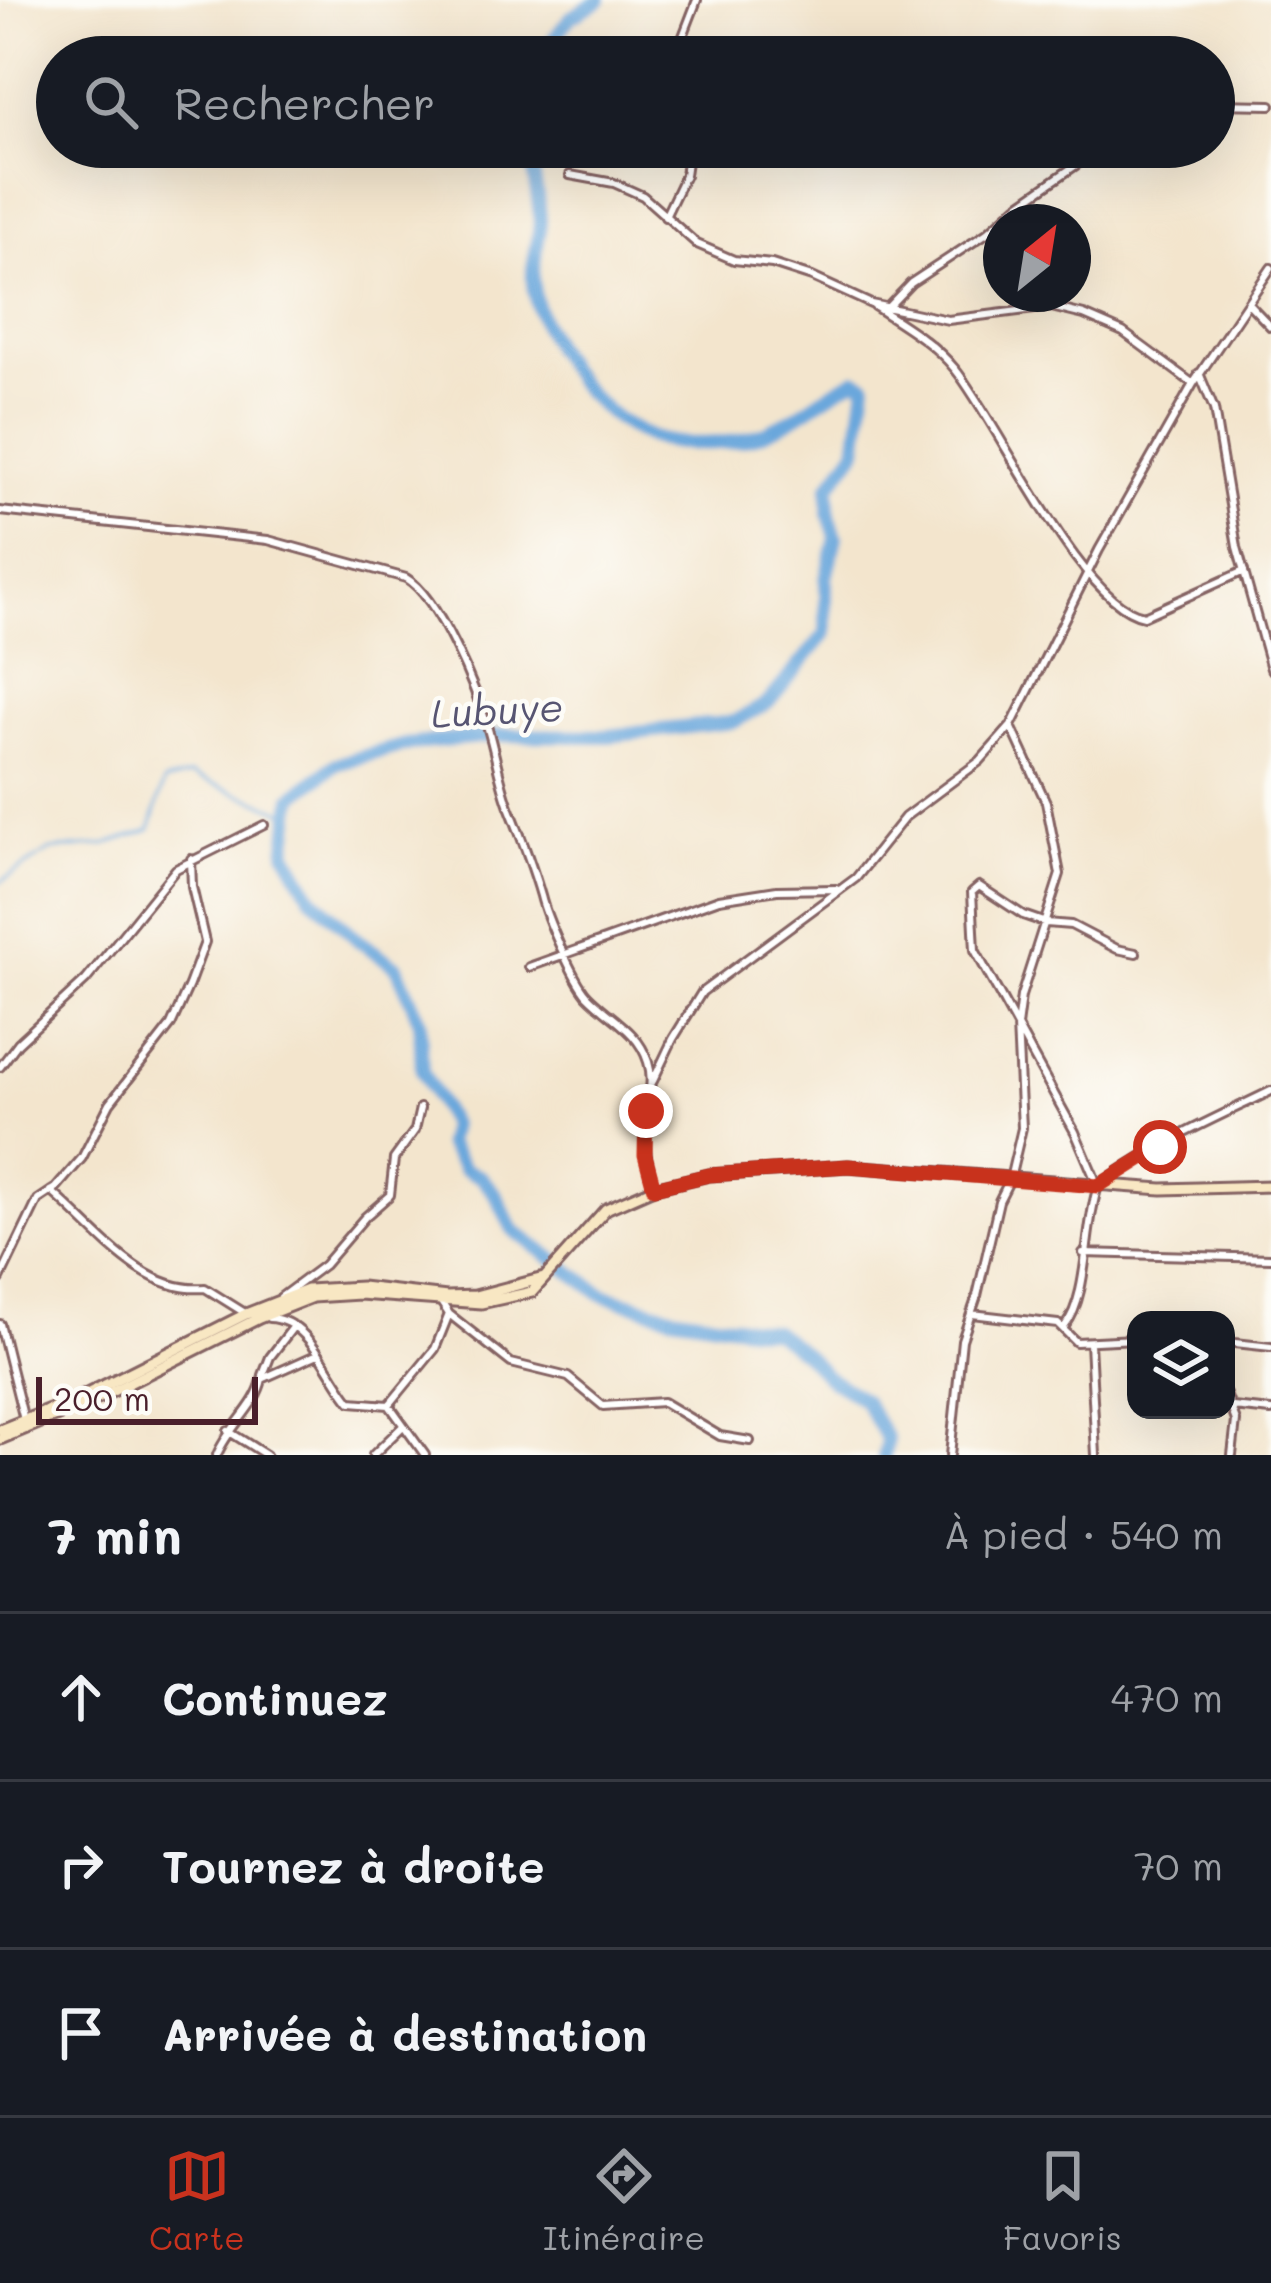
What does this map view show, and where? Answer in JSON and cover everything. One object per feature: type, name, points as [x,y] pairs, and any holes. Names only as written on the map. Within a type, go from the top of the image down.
[{"type":"street","points":[[683,36],[697,0]]},
{"type":"street","points":[[1235,105],[1271,106]]},
{"type":"street","points":[[664,217],[686,168]]},
{"type":"street","points":[[889,307],[911,283],[1072,168]]},
{"type":"street","points":[[570,175],[614,183],[643,196],[697,244],[734,260],[792,271],[871,304],[926,341],[953,367],[992,421],[1087,576],[1121,607],[1144,616],[1244,571]]},
{"type":"street","points":[[654,1188],[645,1155],[653,1082],[703,992],[870,865],[905,817],[980,761],[1011,726],[1193,383],[1266,282],[1271,268]]},
{"type":"street","points":[[1249,303],[1271,327]]},
{"type":"street","points":[[871,304],[949,320],[1051,307],[1067,310],[1123,332],[1193,383]]},
{"type":"street","points":[[1199,373],[1214,409],[1244,571],[1271,669]]},
{"type":"street","points":[[0,512],[268,540],[421,586],[487,724],[510,809],[565,958],[586,994],[634,1034],[653,1082]]},
{"type":"street","points":[[950,1455],[959,1352],[999,1201],[1010,1179],[1023,1109],[1017,1026],[1025,981],[1060,874],[1046,802],[1011,726]]},
{"type":"street","points":[[0,1067],[18,1043],[86,980],[168,877],[191,860],[264,825]]},
{"type":"street","points":[[0,1279],[31,1214],[82,1158],[110,1103],[171,1025],[205,949],[191,860]]},
{"type":"street","points":[[1064,1327],[1078,1307],[1083,1253],[1098,1186],[1075,1132],[975,950],[974,887],[1023,915],[1071,925],[1117,949],[1136,953]]},
{"type":"street","points":[[530,967],[719,899],[777,890],[839,889]]},
{"type":"street","points":[[1098,1186],[1187,1131],[1271,1091]]},
{"type":"street","points":[[278,1299],[324,1265],[390,1195],[394,1159],[415,1130],[420,1108]]},
{"type":"street","points":[[0,1434],[101,1397],[259,1318],[312,1297],[337,1293],[439,1299],[475,1296],[551,1274],[605,1209],[654,1188],[709,1175],[848,1166],[1162,1190],[1271,1186]]},
{"type":"street","points":[[51,1191],[129,1261],[174,1287],[205,1288],[245,1313],[285,1319],[294,1325],[351,1402],[388,1405],[424,1455]]},
{"type":"street","points":[[1083,1253],[1271,1258]]},
{"type":"street","points":[[0,1434],[245,1313],[278,1299],[337,1286],[439,1299],[449,1314],[512,1363],[568,1377],[603,1406],[663,1402],[720,1436],[750,1441]]},
{"type":"street","points":[[388,1405],[435,1349],[449,1314]]},
{"type":"street","points":[[972,1314],[1064,1327],[1076,1342],[1127,1340]]},
{"type":"street","points":[[0,1324],[25,1420]]},
{"type":"street","points":[[217,1455],[228,1431],[258,1395],[270,1358],[294,1325]]},
{"type":"street","points":[[1090,1343],[1096,1455]]},
{"type":"street","points":[[1235,1343],[1271,1347]]},
{"type":"street","points":[[262,1379],[319,1354]]},
{"type":"street","points":[[1235,1408],[1271,1411]]},
{"type":"street","points":[[1232,1455],[1235,1417]]},
{"type":"street","points":[[374,1455],[403,1426]]},
{"type":"street","points":[[228,1431],[266,1455]]},
{"type":"waterway","name":"Lubuye","points":[[556,36],[571,17],[600,0]]},
{"type":"waterway","name":"Lubuye","points":[[532,168],[540,219],[533,283],[540,315],[563,361],[617,419],[660,440],[731,442],[779,426],[855,379],[866,384],[857,449],[829,487],[829,515],[836,537],[826,578],[826,633],[768,703],[734,722],[608,736],[498,735],[405,745],[336,764],[293,797],[286,852],[311,896],[359,941],[397,967],[420,1022],[422,1071],[451,1125],[447,1143],[464,1169],[481,1177],[496,1195],[513,1230],[603,1295],[671,1315],[774,1331],[827,1377],[864,1400],[887,1440],[884,1455]]},
{"type":"waterway","points":[[0,882],[51,850],[104,845],[150,830],[164,782],[191,775],[291,814]]},
{"type":"route","points":[[646,1111],[645,1155],[654,1188],[709,1175],[848,1166],[1098,1186],[1160,1147]]}]
